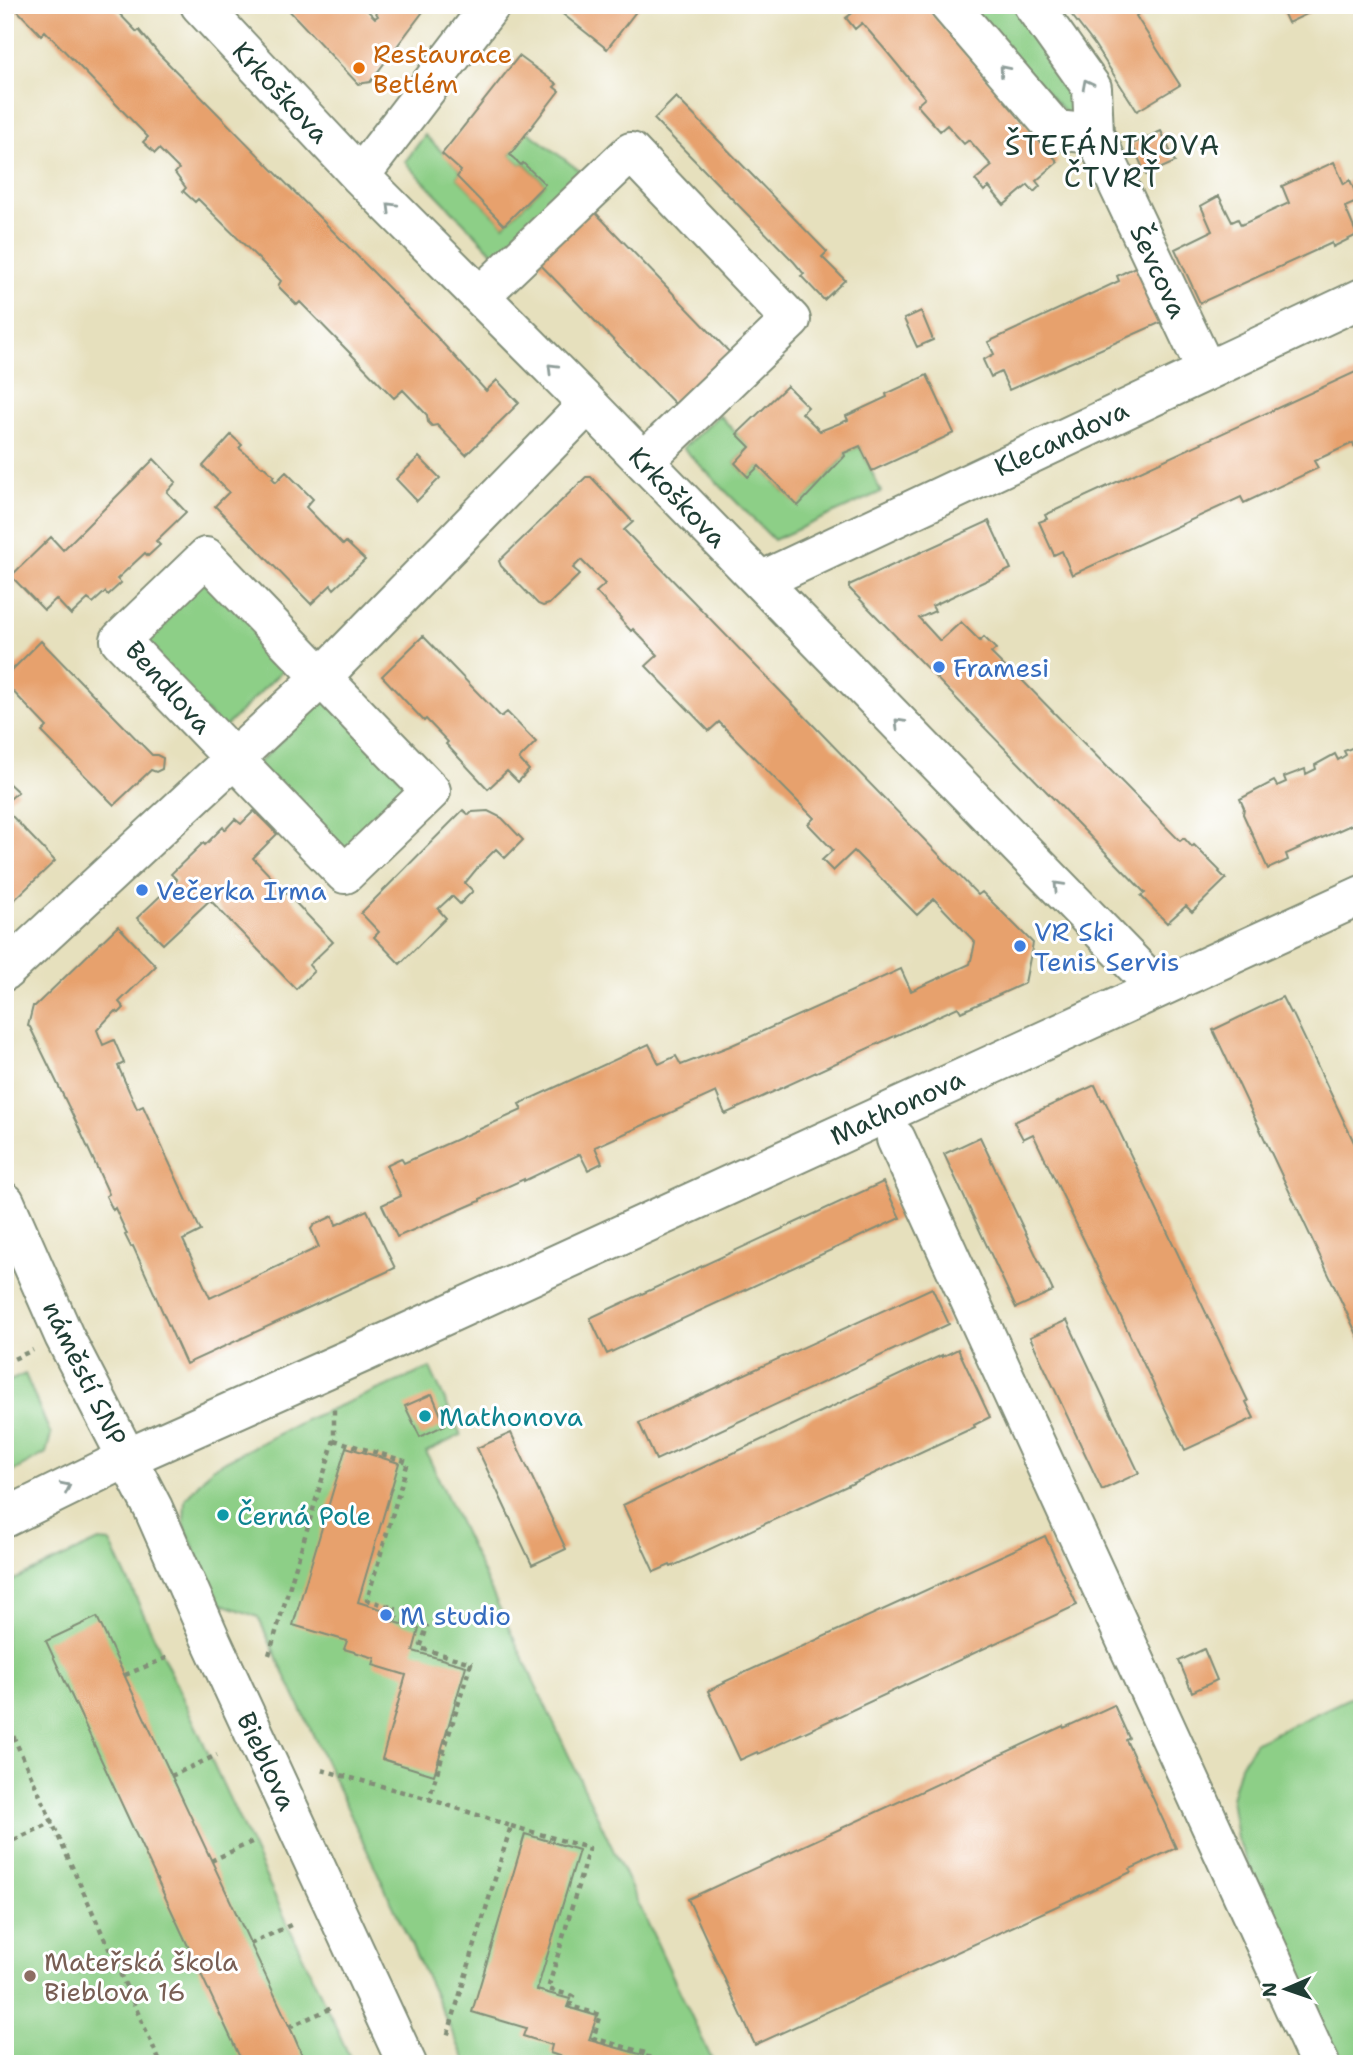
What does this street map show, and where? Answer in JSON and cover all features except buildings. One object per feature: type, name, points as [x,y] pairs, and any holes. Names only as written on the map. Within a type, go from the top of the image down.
[{"type":"street","name":"Krkoškova","points":[[200,5],[360,176],[644,461],[1157,988]]},
{"type":"street","points":[[360,176],[491,5]]},
{"type":"street","points":[[949,5],[1056,130],[1094,134]]},
{"type":"street","name":"Ševcova","points":[[1033,5],[1092,88],[1094,134],[1206,370]]},
{"type":"street","points":[[480,296],[631,152],[791,320],[644,461]]},
{"type":"street","name":"Klecandova","points":[[761,581],[1362,298]]},
{"type":"street","name":"Bendlova","points":[[5,971],[322,677],[588,404]]},
{"type":"street","name":"Bendlova","points":[[206,557],[431,791],[345,874],[234,758],[120,640],[206,557]]},
{"type":"street","name":"Mathonova","points":[[127,1458],[365,1352],[1362,895]]},
{"type":"street","points":[[896,1139],[1320,2064]]},
{"type":"street","name":"náměstí SNP","points":[[5,1202],[64,1336],[127,1458],[5,1518]]},
{"type":"street","name":"Bieblova","points":[[127,1458],[153,1508],[407,2064]]},
{"type":"path","points":[[269,1654],[334,1440],[333,1397]]},
{"type":"path","points":[[334,1440],[408,1462],[367,1600],[396,1608],[393,1617],[427,1627],[420,1648],[471,1663],[429,1799]]},
{"type":"path","points":[[125,1675],[171,1656]]},
{"type":"path","points":[[5,1718],[161,2064]]},
{"type":"path","points":[[172,1776],[217,1755]]},
{"type":"path","points":[[322,1770],[429,1799],[589,1848],[548,1989],[573,1996],[570,2006],[601,2015],[593,2038],[649,2054],[646,2064]]},
{"type":"path","points":[[5,1844],[53,1822]]},
{"type":"path","points":[[447,2038],[511,1826]]},
{"type":"path","points":[[211,1861],[256,1840]]},
{"type":"path","points":[[250,1944],[295,1923]]},
{"type":"path","points":[[289,2027],[334,2007]]},
{"type":"green space","points":[[965,5],[1023,5],[1084,91],[1074,113],[1067,114]]},
{"type":"green space","points":[[527,131],[584,174],[498,258],[405,162],[425,135],[461,171],[457,177],[504,225],[545,184],[524,163],[521,165],[510,155]]},
{"type":"green space","points":[[719,415],[750,447],[735,463],[748,476],[759,466],[798,505],[845,457],[844,453],[860,446],[881,492],[774,540],[683,448]]},
{"type":"green space","points":[[196,576],[293,660],[223,729],[137,639]]},
{"type":"green space","points":[[327,696],[412,791],[349,852],[255,766]]},
{"type":"green space","points":[[430,1368],[461,1435],[426,1452],[714,2064],[467,2064],[258,1617],[217,1602],[184,1525],[185,1499],[212,1468],[305,1420]]},
{"type":"green space","points":[[25,1374],[51,1435],[46,1453],[5,1476],[5,1383]]},
{"type":"green space","points":[[99,1541],[110,1542],[353,2064],[5,2064],[5,1584]]},
{"type":"green space","points":[[1362,1692],[1362,2064],[1340,2064],[1237,1839],[1231,1798],[1240,1766],[1256,1742]]},
{"type":"place","name":"Restaurace Betlém","points":[[359,68]]},
{"type":"place","name":"Framesi","points":[[939,667]]},
{"type":"place","name":"Večerka Irma","points":[[142,890]]},
{"type":"place","name":"VR Ski Tenis Servis","points":[[1020,946]]},
{"type":"place","name":"Mathonova","points":[[425,1416]]},
{"type":"place","name":"Černá Pole","points":[[223,1515]]},
{"type":"place","name":"M studio","points":[[386,1615]]},
{"type":"place","name":"Mateřská škola Bieblova 16","points":[[30,1976]]},
{"type":"district","name":"ŠTEFÁNIKOVA ČTVRŤ","points":[[1113,161]]}]
